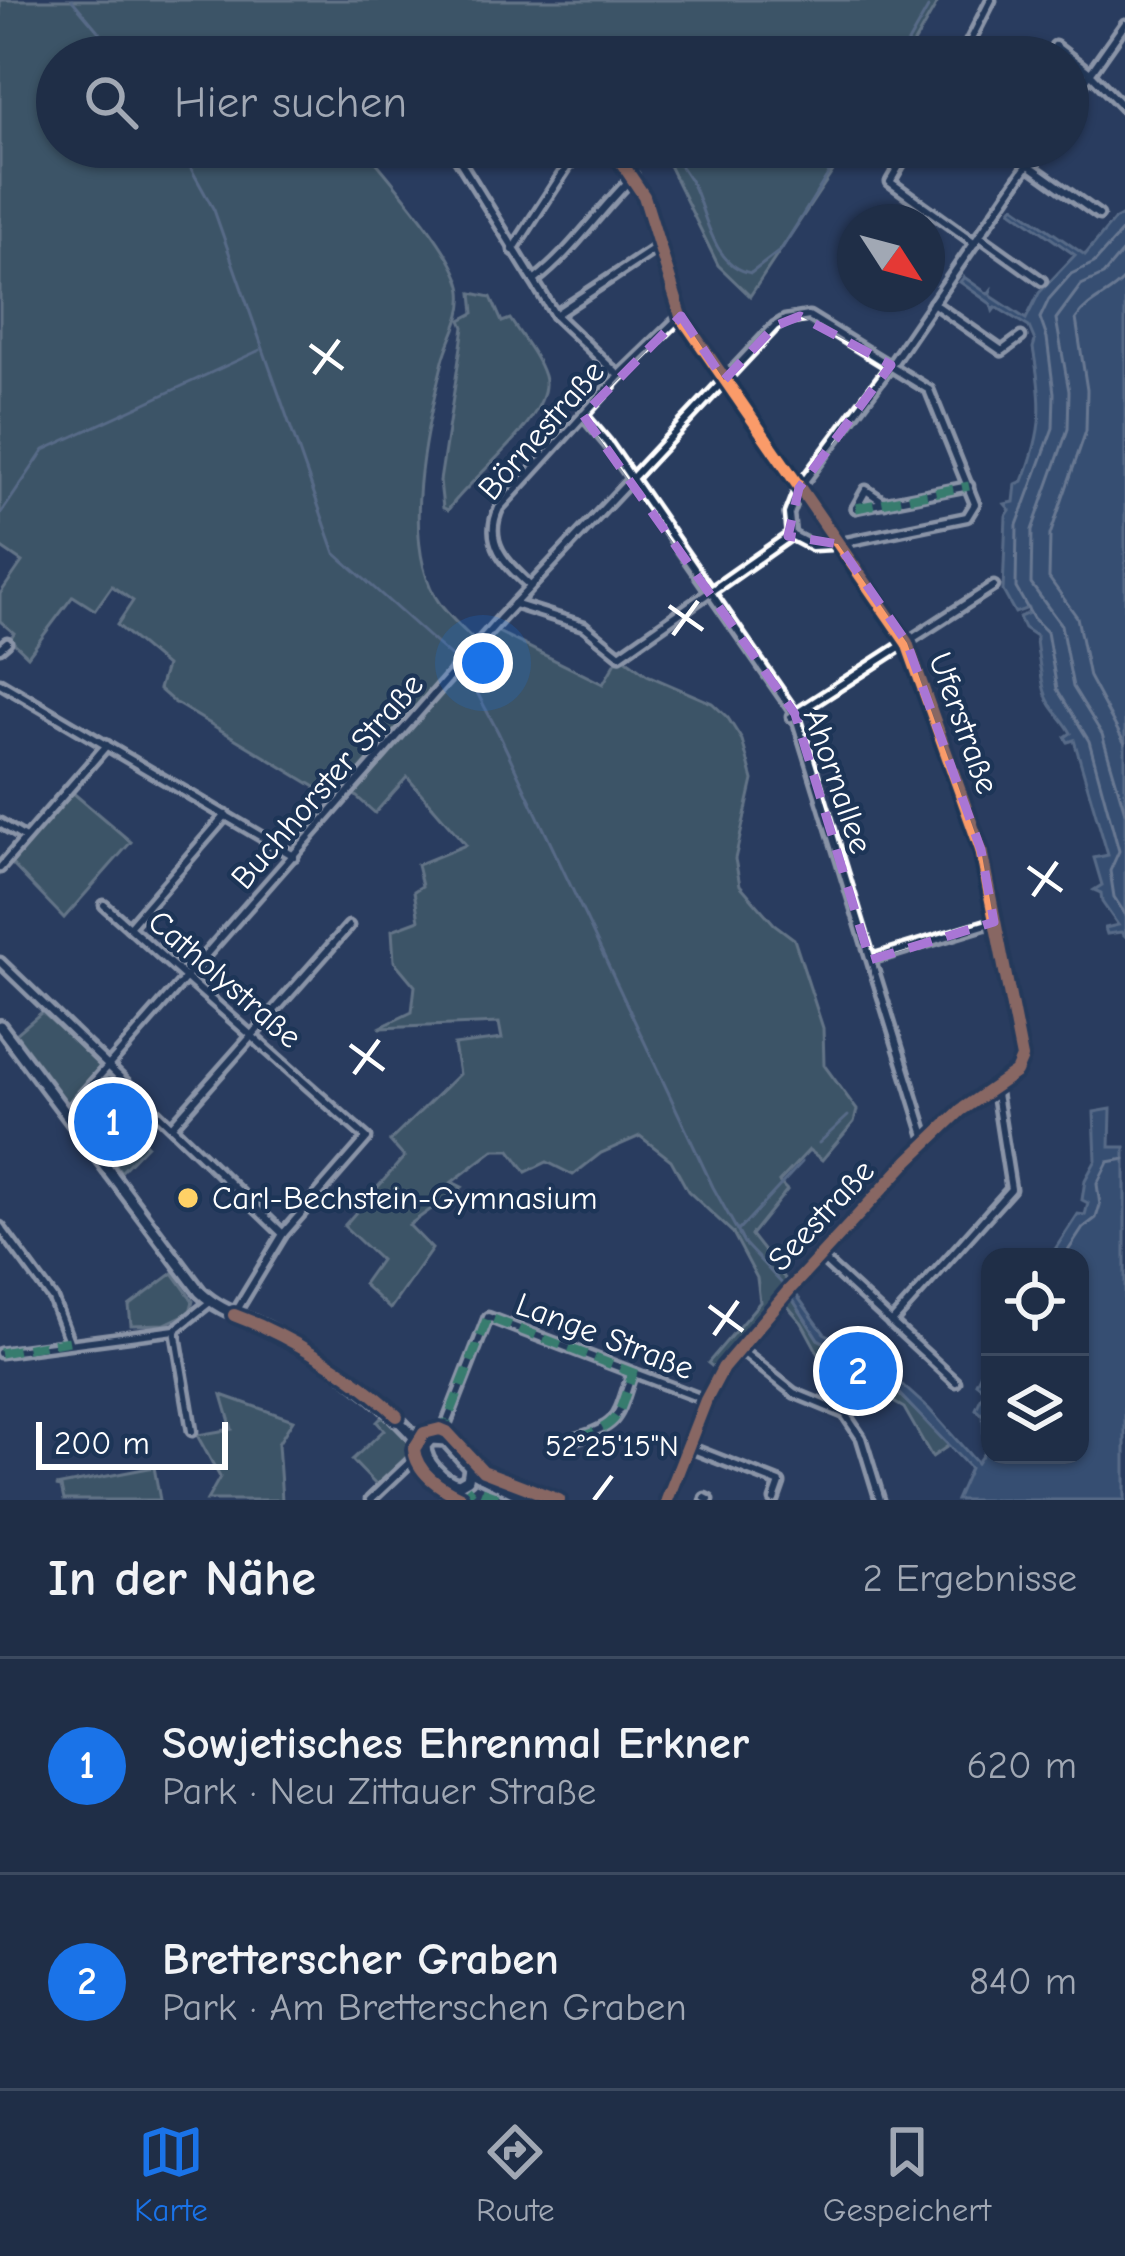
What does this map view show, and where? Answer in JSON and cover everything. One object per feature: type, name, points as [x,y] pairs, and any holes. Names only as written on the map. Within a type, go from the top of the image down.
[{"type":"main road","points":[[0,1026],[210,1302],[274,1332],[376,1396],[461,1479],[530,1500]]},
{"type":"main road","points":[[430,1445],[467,1461],[446,1500]]},
{"type":"street","points":[[973,36],[991,0]]},
{"type":"street","points":[[1125,24],[1090,73],[1125,109]]},
{"type":"street","points":[[464,168],[555,314],[619,376]]},
{"type":"street","points":[[513,250],[566,168]]},
{"type":"street","name":"Uferstraße","points":[[628,168],[644,196],[681,316],[907,643],[981,850],[1022,1063]]},
{"type":"street","points":[[898,168],[890,182],[1042,281]]},
{"type":"street","points":[[945,286],[1026,168]]},
{"type":"street","points":[[1032,168],[1099,215]]},
{"type":"street","points":[[534,281],[566,256],[597,213],[634,176]]},
{"type":"street","points":[[555,314],[659,246]]},
{"type":"street","points":[[945,311],[1002,351],[1021,337]]},
{"type":"street","points":[[791,536],[789,514],[800,488],[927,312]]},
{"type":"street","name":"Börnestraße","points":[[530,586],[500,554],[491,533],[493,521],[505,500],[681,316]]},
{"type":"street","name":"Buchhorster Straße","points":[[66,1114],[464,659],[775,326],[800,316],[815,318],[891,365]]},
{"type":"street","points":[[791,536],[812,546],[838,544],[967,517],[975,504],[929,390],[891,365]]},
{"type":"street","name":"Ahornallee","points":[[584,415],[793,716],[927,1142]]},
{"type":"street","points":[[885,503],[969,486]]},
{"type":"street","points":[[514,604],[584,626],[620,656],[791,536]]},
{"type":"street","points":[[793,716],[994,586]]},
{"type":"street","points":[[0,649],[7,642]]},
{"type":"street","points":[[0,683],[294,856]]},
{"type":"street","points":[[0,868],[107,745]]},
{"type":"street","points":[[129,928],[226,815]]},
{"type":"street","points":[[0,823],[25,838]]},
{"type":"street","name":"Catholystraße","points":[[104,905],[367,1138],[283,1234]]},
{"type":"street","points":[[870,960],[994,922]]},
{"type":"street","points":[[172,1126],[349,926]]},
{"type":"street","points":[[0,962],[283,1234],[235,1315]]},
{"type":"street","name":"Seestraße","points":[[667,1500],[717,1376],[790,1288],[927,1142],[1022,1063]]},
{"type":"street","points":[[891,1323],[1011,1190],[994,1087]]},
{"type":"street","points":[[0,1227],[53,1299],[69,1341]]},
{"type":"street","points":[[819,1256],[956,1382]]},
{"type":"street","points":[[0,1353],[175,1330],[210,1302]]},
{"type":"street","name":"Lange Straße","points":[[430,1445],[488,1317],[706,1400]]},
{"type":"street","points":[[175,1330],[192,1431]]},
{"type":"street","points":[[739,1349],[794,1393],[844,1414],[861,1438],[880,1500]]},
{"type":"street","points":[[577,1438],[612,1424],[633,1372]]},
{"type":"street","points":[[370,1500],[430,1445]]},
{"type":"street","points":[[688,1447],[780,1483],[774,1500]]},
{"type":"highlighted area","points":[[681,316],[724,380],[775,326],[800,316],[891,365],[799,488],[788,536],[838,544],[907,643],[981,850],[994,922],[870,960],[795,714],[583,415]]},
{"type":"green space","points":[[0,0],[939,0],[918,36],[36,36],[36,168],[381,168],[448,257],[462,291],[461,310],[430,417],[420,484],[420,550],[440,604],[478,644],[494,630],[603,684],[620,655],[647,675],[712,703],[742,740],[753,780],[735,859],[740,885],[794,939],[823,1028],[824,1065],[857,1110],[854,1122],[822,1160],[809,1150],[779,1182],[787,1190],[751,1235],[787,1281],[714,1368],[708,1363],[760,1302],[757,1278],[733,1233],[688,1191],[671,1160],[640,1136],[601,1153],[573,1175],[547,1162],[526,1172],[510,1150],[494,1150],[452,1182],[462,1187],[409,1225],[432,1249],[390,1309],[363,1284],[380,1260],[344,1226],[404,1157],[390,1141],[459,1074],[454,1045],[502,1039],[499,1023],[379,1028],[412,1012],[415,986],[394,961],[392,930],[419,920],[414,891],[422,886],[417,865],[466,845],[407,777],[375,813],[348,789],[337,800],[174,702],[159,689],[166,666],[117,625],[133,601],[112,586],[95,610],[73,596],[28,656],[0,621],[0,594],[22,562],[0,547]]},
{"type":"green space","points":[[670,168],[835,168],[750,296],[718,265]]},
{"type":"green space","points":[[472,293],[491,297],[502,322],[510,319],[541,369],[544,392],[524,427],[448,510],[443,508],[440,481],[464,327],[461,320],[474,313]]},
{"type":"green space","points":[[72,792],[131,842],[64,918],[11,863]]},
{"type":"green space","points":[[42,1012],[102,1067],[69,1105],[16,1034]]},
{"type":"green space","points":[[110,1075],[149,1114],[134,1131],[147,1145],[121,1172],[77,1112]]},
{"type":"green space","points":[[173,1273],[193,1301],[190,1312],[165,1324],[131,1325],[129,1306]]},
{"type":"green space","points":[[790,1295],[818,1339],[867,1364],[951,1444],[932,1457],[904,1408],[823,1362],[802,1323],[784,1302]]},
{"type":"green space","points":[[222,1395],[293,1420],[278,1444],[282,1500],[207,1500],[220,1477],[197,1435],[232,1429]]},
{"type":"green space","points":[[385,1414],[409,1440],[409,1455],[376,1485],[352,1460],[384,1430],[377,1422]]},
{"type":"green space","points":[[154,1467],[160,1500],[64,1500],[61,1487],[56,1486]]},
{"type":"water","points":[[1014,206],[1085,255],[1114,220],[1125,214],[1125,936],[1107,934],[1105,928],[1118,925],[1101,893],[1094,890],[1102,885],[1094,858],[1108,855],[1074,740],[1068,742],[1065,737],[1071,733],[1045,692],[1036,636],[1024,628],[1019,617],[1029,613],[1028,608],[1015,613],[1003,591],[1010,510],[1005,504],[1014,502],[1016,484],[1023,481],[1038,430],[1035,341],[1029,327],[996,307],[993,311],[991,304],[960,282],[964,277],[988,294],[991,290],[991,296],[1026,319],[1039,293],[1075,255],[1011,210]]},
{"type":"water","points":[[1111,1109],[1110,1147],[1125,1147],[1125,1500],[956,1500],[970,1468],[867,1364],[818,1339],[790,1295],[793,1292],[798,1297],[824,1333],[871,1357],[929,1409],[977,1463],[981,1457],[981,1464],[1089,1464],[1089,1248],[1056,1248],[1078,1214],[1085,1215],[1085,1180],[1096,1160],[1094,1112]]},
{"type":"waterway","points":[[72,0],[102,36]]},
{"type":"waterway","points":[[912,36],[928,8]]},
{"type":"waterway","points":[[191,168],[214,210],[335,553],[457,662]]},
{"type":"waterway","points":[[681,168],[720,251],[738,269],[751,273],[781,250],[832,168]]},
{"type":"waterway","points":[[0,515],[44,450],[260,350]]},
{"type":"waterway","points":[[464,668],[713,1187],[744,1243],[787,1289]]},
{"type":"waterway","points":[[819,1143],[848,1116]]},
{"type":"waterway","points":[[738,1231],[802,1162]]},
{"type":"marked path","points":[[856,508],[969,486]]},
{"type":"marked path","points":[[441,1437],[488,1317],[641,1376]]},
{"type":"marked path","points":[[0,1353],[69,1341]]},
{"type":"marked path","points":[[577,1438],[611,1422],[633,1373]]},
{"type":"marked path","points":[[459,1500],[473,1488],[506,1500]]},
{"type":"cycle path","points":[[625,168],[644,196],[681,316],[907,643],[981,850],[1022,1058],[1016,1072],[961,1110],[909,1160],[723,1368],[667,1500]]},
{"type":"cycle path","points":[[234,1315],[320,1358],[397,1416]]},
{"type":"cycle path","points":[[460,1497],[437,1484],[419,1465],[414,1449],[424,1433],[447,1432],[483,1471],[559,1500]]},
{"type":"place","name":"Sowjetisches Ehrenmal Erkner","points":[[113,1122]]},
{"type":"place","name":"Carl-Bechstein-Gymnasium","points":[[188,1198]]},
{"type":"place","name":"Bretterscher Graben","points":[[858,1371]]}]
